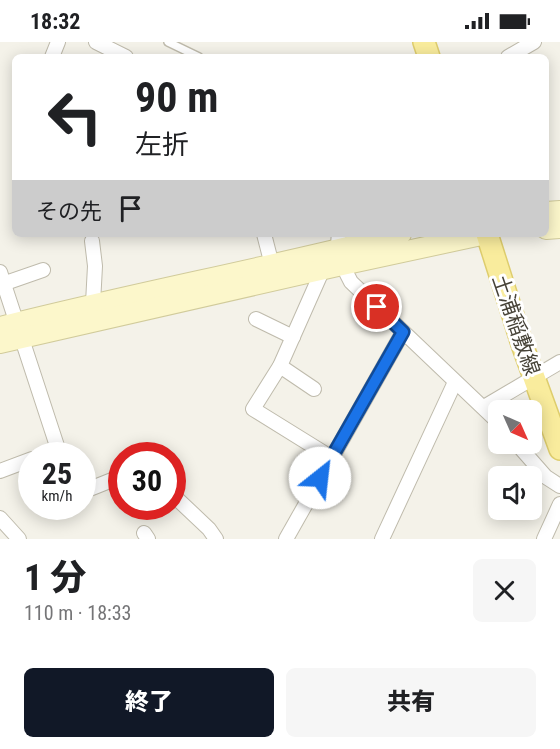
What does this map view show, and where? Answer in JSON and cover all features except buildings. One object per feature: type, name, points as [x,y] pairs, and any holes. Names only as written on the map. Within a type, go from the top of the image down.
[{"type":"main road","name":"土浦稲敷線","points":[[487,237],[560,449]]},
{"type":"street","points":[[96,42],[120,54]]},
{"type":"street","points":[[513,54],[534,42]]},
{"type":"street","points":[[265,237],[272,264]]},
{"type":"street","points":[[13,329],[335,254],[391,237]]},
{"type":"street","points":[[0,343],[13,329],[93,303],[272,264],[463,237]]},
{"type":"street","points":[[92,241],[95,266],[93,303]]},
{"type":"street","points":[[335,254],[351,282],[488,411]]},
{"type":"street","points":[[332,458],[253,409],[280,366],[335,254]]},
{"type":"street","points":[[44,270],[1,280],[13,329],[55,442]]},
{"type":"street","points":[[256,319],[293,337]]},
{"type":"street","points":[[286,539],[403,332]]},
{"type":"street","points":[[484,407],[560,362]]},
{"type":"street","points":[[280,366],[314,389]]},
{"type":"street","points":[[382,539],[455,382]]},
{"type":"street","points":[[526,454],[546,477],[560,486]]},
{"type":"street","points":[[1,466],[18,462]]},
{"type":"street","points":[[544,539],[560,504]]},
{"type":"street","points":[[186,507],[216,539]]},
{"type":"street","points":[[0,518],[19,539]]},
{"type":"lane","points":[[168,42],[193,54]]},
{"type":"route","points":[[320,478],[403,332],[377,307]]}]
